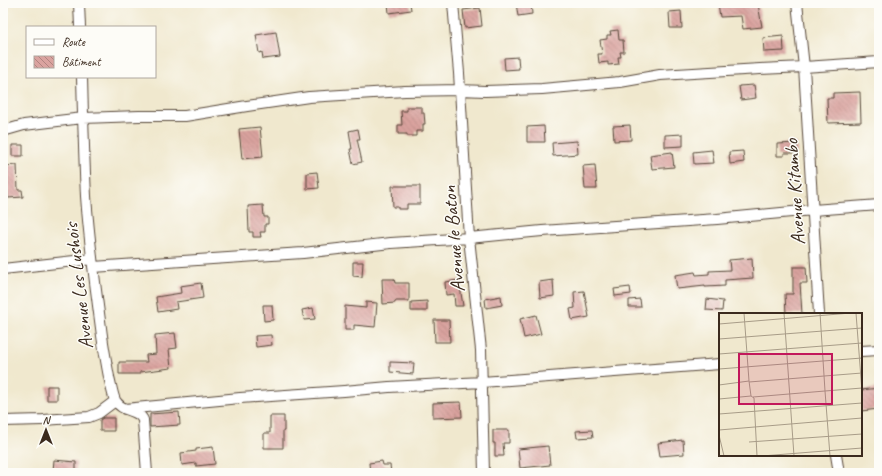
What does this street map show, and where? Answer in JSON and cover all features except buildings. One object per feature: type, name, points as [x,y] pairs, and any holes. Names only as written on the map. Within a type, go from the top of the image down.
[{"type":"street","points":[[79,3],[80,26]]},
{"type":"street","name":"Avenue le Baton","points":[[453,3],[469,238],[481,350],[484,473]]},
{"type":"street","name":"Avenue Kitambo","points":[[797,3],[804,67],[819,313]]},
{"type":"street","points":[[3,131],[24,125],[84,118],[185,116],[309,97],[406,91],[542,89],[620,82],[660,75],[879,62]]},
{"type":"street","name":"Avenue Les Lushois","points":[[82,78],[86,196],[92,263],[106,362],[115,401]]},
{"type":"street","points":[[3,269],[295,253],[391,243],[717,219],[879,205]]},
{"type":"street","points":[[862,351],[879,350]]},
{"type":"street","points":[[125,409],[240,398],[719,364]]},
{"type":"street","points":[[3,421],[89,417],[99,413],[115,401],[125,409],[137,413],[143,420],[147,473]]},
{"type":"street","points":[[836,456],[839,473]]}]
